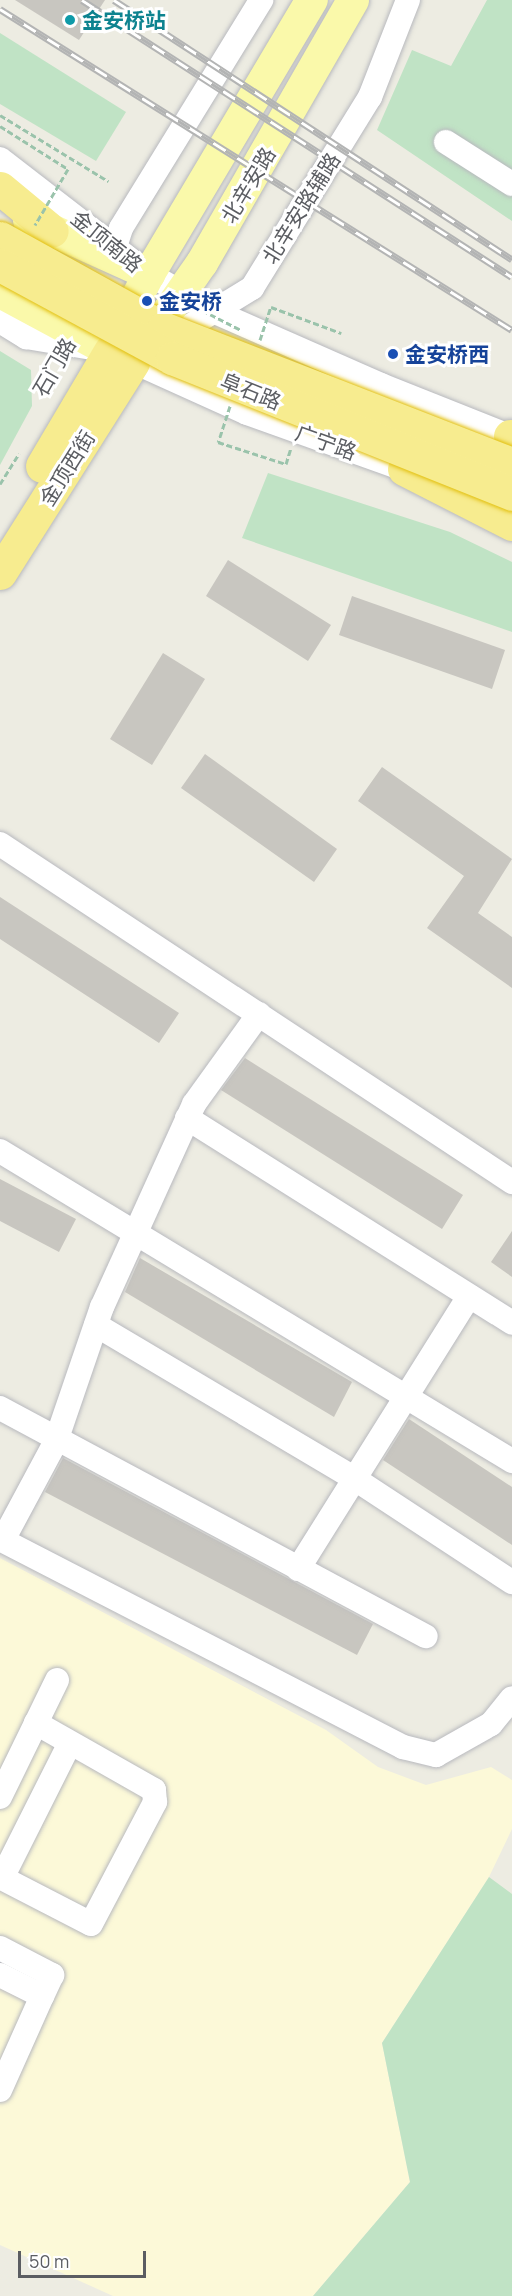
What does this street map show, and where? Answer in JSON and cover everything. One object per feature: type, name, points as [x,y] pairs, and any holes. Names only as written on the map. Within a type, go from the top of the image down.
[{"type":"highway","points":[[0,188],[44,228]]},
{"type":"highway","name":"阜石路","points":[[0,238],[163,328],[511,444]]},
{"type":"highway","name":"阜石路","points":[[0,265],[129,353],[249,391],[512,494]]},
{"type":"highway","name":"金顶西街","points":[[0,533],[129,353]]},
{"type":"highway","name":"金顶西街","points":[[0,573],[129,353]]},
{"type":"highway","points":[[404,469],[512,524]]},
{"type":"main road","name":"北辛安路","points":[[129,353],[148,274],[312,0]]},
{"type":"main road","name":"北辛安路","points":[[129,353],[196,303],[353,0]]},
{"type":"main road","name":"金顶南路","points":[[0,208],[44,228],[113,250],[148,274]]},
{"type":"main road","points":[[0,272],[94,328],[129,353]]},
{"type":"main road","points":[[0,292],[129,353]]},
{"type":"street","points":[[113,250],[261,0]]},
{"type":"street","name":"北辛安路辅路","points":[[196,303],[252,288],[370,97],[408,0]]},
{"type":"street","points":[[446,142],[512,184]]},
{"type":"street","name":"金顶南路","points":[[0,159],[113,250]]},
{"type":"street","points":[[148,274],[196,303],[511,444]]},
{"type":"street","points":[[0,321],[26,337],[129,353]]},
{"type":"street","name":"广宁路","points":[[129,353],[247,413],[512,510]]},
{"type":"street","points":[[0,844],[512,1182]]},
{"type":"street","points":[[259,1014],[187,1118],[96,1325],[56,1441],[2,1539],[403,1748],[436,1755],[491,1724],[512,1698]]},
{"type":"street","points":[[187,1118],[512,1323]]},
{"type":"street","points":[[0,1151],[136,1231],[512,1461]]},
{"type":"street","points":[[298,1569],[470,1296]]},
{"type":"street","points":[[96,1325],[355,1479],[512,1582]]},
{"type":"street","points":[[0,1408],[56,1441],[426,1636]]},
{"type":"street","points":[[0,1797],[57,1680]]},
{"type":"street","points":[[36,1723],[154,1790],[155,1802],[91,1924],[1,1877],[70,1743]]},
{"type":"street","points":[[0,1948],[52,1975],[0,2090]]},
{"type":"street","points":[[0,1975],[42,1996]]},
{"type":"path","points":[[0,115],[108,182]]},
{"type":"path","points":[[0,126],[68,169],[44,228]]},
{"type":"path","points":[[196,303],[260,340],[271,307],[340,333]]},
{"type":"path","points":[[232,400],[218,442],[286,464]]},
{"type":"path","points":[[0,484],[23,447]]},
{"type":"shaded area","points":[[0,1558],[326,1730],[378,1767],[426,1785],[491,1767],[512,1780],[512,1829],[489,1877],[382,2043],[410,2182],[313,2296],[113,2296],[0,2245]]},
{"type":"green space","points":[[487,0],[512,0],[512,221],[377,130],[412,50],[451,66]]},
{"type":"green space","points":[[0,33],[126,112],[96,161],[0,104]]},
{"type":"green space","points":[[0,351],[31,370],[32,406],[0,465]]},
{"type":"green space","points":[[268,473],[450,532],[512,562],[512,632],[242,538]]},
{"type":"green space","points":[[489,1877],[512,1894],[512,2296],[313,2296],[410,2182],[382,2043]]},
{"type":"building","name":"金安桥站","points":[[15,0],[105,0],[79,40]]},
{"type":"building","points":[[228,560],[331,625],[308,661],[206,596]]},
{"type":"building","points":[[352,596],[505,650],[492,689],[339,635]]},
{"type":"building","points":[[163,653],[205,679],[152,765],[110,739]]},
{"type":"building","points":[[205,754],[337,849],[314,882],[181,788]]},
{"type":"building","points":[[382,767],[512,859],[478,913],[512,937],[512,988],[427,928],[464,876],[358,801]]},
{"type":"building","points":[[0,897],[179,1013],[159,1043],[0,939]]},
{"type":"building","points":[[245,1058],[463,1195],[442,1229],[221,1090]]},
{"type":"building","points":[[0,1179],[76,1219],[59,1252],[0,1221]]},
{"type":"building","points":[[512,1231],[512,1277],[491,1262]]},
{"type":"building","points":[[140,1258],[352,1382],[334,1417],[125,1292]]},
{"type":"building","points":[[409,1419],[512,1487],[512,1545],[383,1460]]},
{"type":"building","points":[[63,1458],[373,1624],[357,1655],[45,1492]]},
{"type":"railway","points":[[82,0],[512,277]]},
{"type":"railway","points":[[114,0],[512,259]]},
{"type":"railway","points":[[0,9],[512,330]]},
{"type":"place","name":"金安桥站","points":[[70,20]]},
{"type":"place","name":"金安桥","points":[[147,301]]},
{"type":"place","name":"金安桥西","points":[[393,354]]}]
